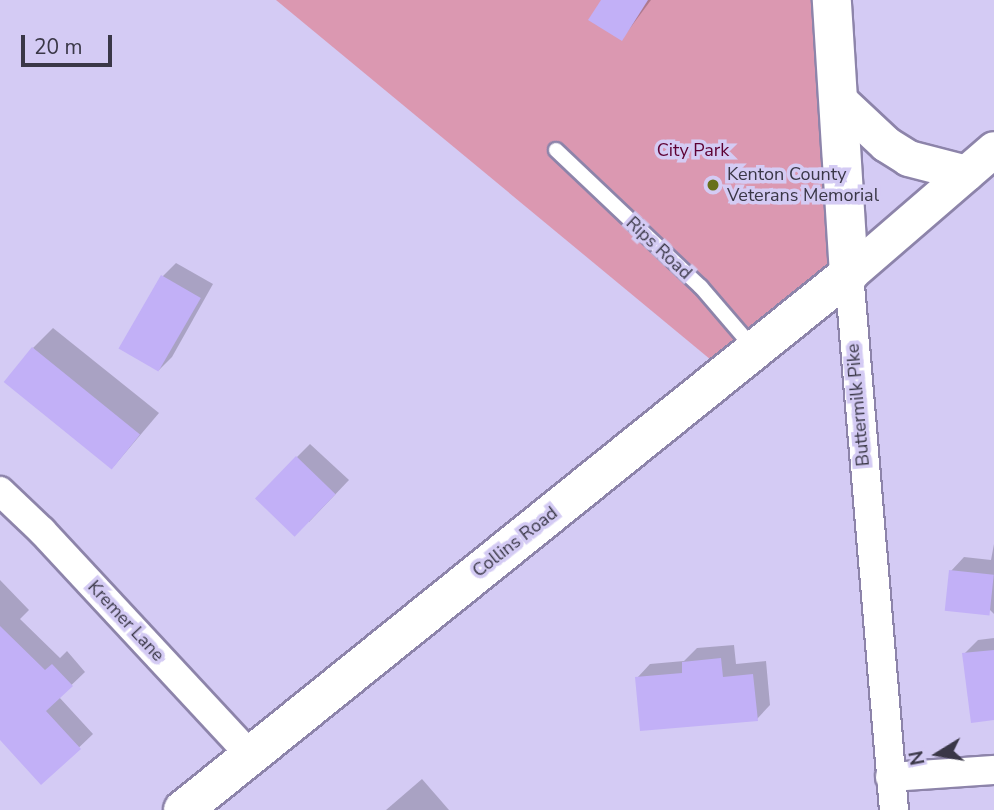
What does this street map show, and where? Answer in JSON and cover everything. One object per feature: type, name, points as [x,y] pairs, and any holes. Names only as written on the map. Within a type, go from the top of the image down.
[{"type":"main road","name":"Buttermilk Pike","points":[[832,0],[849,274]]},
{"type":"main road","name":"Collins Road","points":[[183,810],[248,753],[756,351],[849,274]]},
{"type":"street","points":[[839,100],[886,144],[908,158],[966,173]]},
{"type":"street","points":[[849,274],[994,149]]},
{"type":"street","name":"Buttermilk Pike","points":[[849,274],[894,810]]},
{"type":"street","name":"Kremer Lane","points":[[0,491],[42,530],[248,753]]},
{"type":"street","points":[[890,777],[994,770]]},
{"type":"lane","name":"Rips Road","points":[[556,150],[702,287],[756,351]]},
{"type":"green space","name":"City Park","points":[[276,0],[832,0],[849,274],[728,374]]},
{"type":"building","points":[[601,0],[648,0],[622,41],[588,20]]},
{"type":"building","points":[[161,275],[201,298],[158,372],[118,349]]},
{"type":"building","points":[[32,347],[140,434],[112,469],[4,382]]},
{"type":"building","points":[[296,456],[336,494],[295,537],[255,498]]},
{"type":"building","points":[[949,570],[994,575],[989,615],[945,611]]},
{"type":"building","points":[[0,626],[45,670],[52,664],[73,686],[46,711],[81,749],[41,785],[0,740]]},
{"type":"building","points":[[994,650],[994,720],[971,723],[962,653]]},
{"type":"building","points":[[721,658],[723,677],[753,674],[758,721],[640,731],[635,677],[682,673],[682,662]]},
{"type":"place","name":"Kenton County Veterans Memorial","points":[[713,185]]}]
